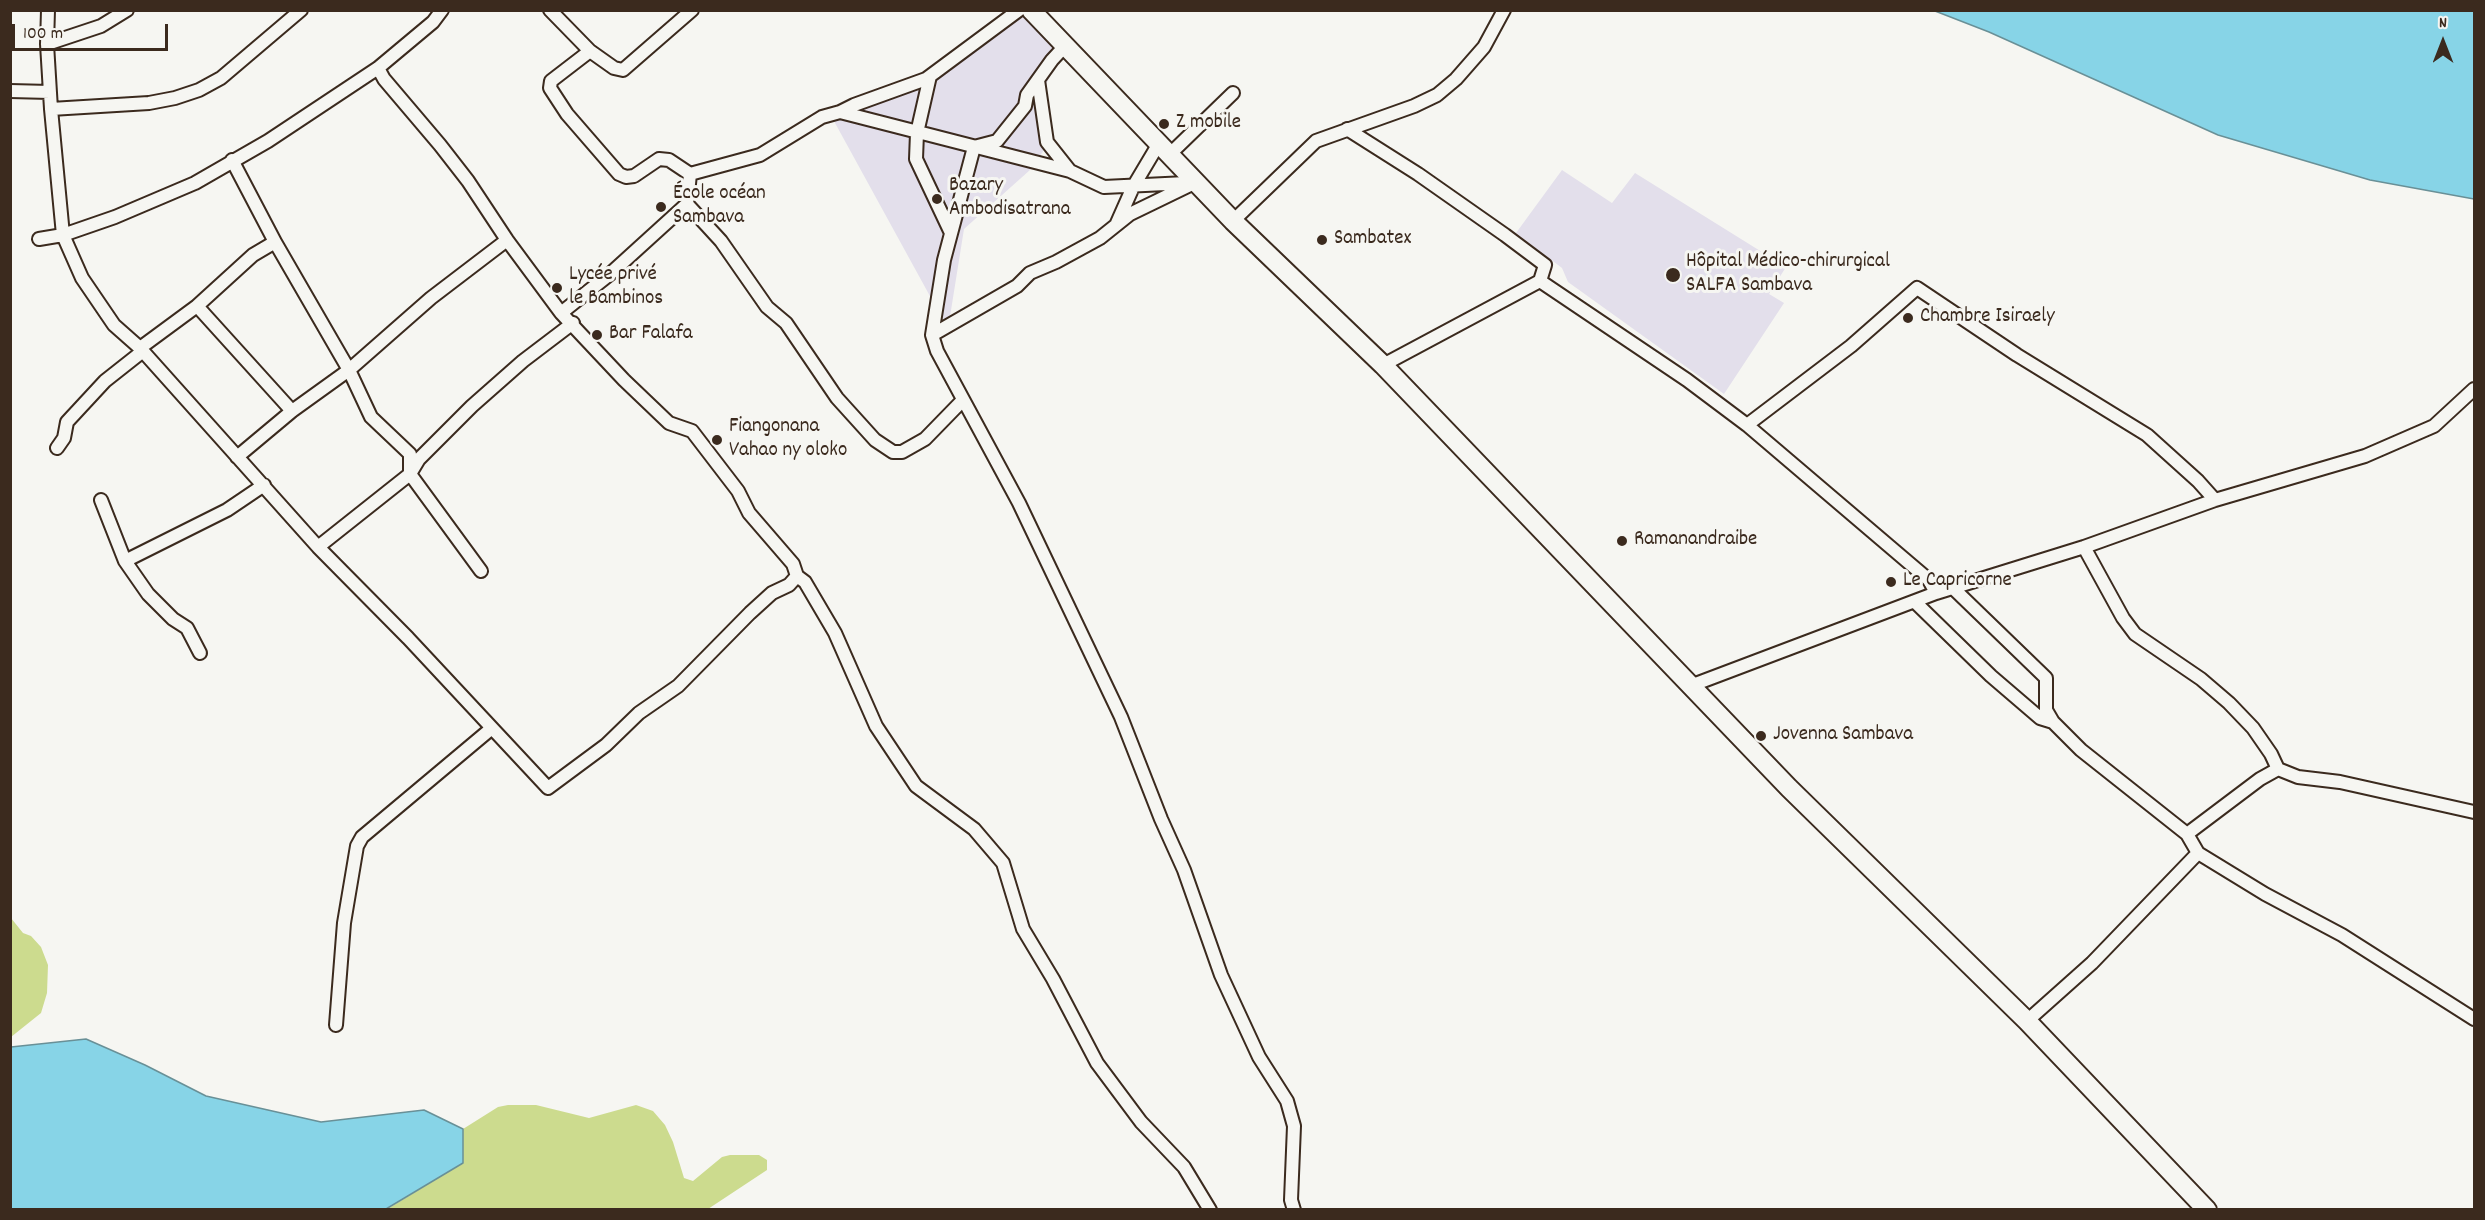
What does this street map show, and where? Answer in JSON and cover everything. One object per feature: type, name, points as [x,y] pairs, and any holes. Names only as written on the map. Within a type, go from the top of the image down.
[{"type":"main road","points":[[1031,10],[1163,150],[1233,221],[1383,365],[1690,686],[1877,875],[2027,1021],[2207,1209]]},
{"type":"street","points":[[48,10],[47,44],[51,110],[63,234],[82,278],[114,325],[141,350],[318,547],[408,638],[548,788],[606,745],[639,713],[678,686],[750,613],[772,593],[789,585],[797,576]]},
{"type":"street","points":[[47,44],[101,26],[127,10]]},
{"type":"street","points":[[51,110],[149,103],[199,90],[221,78],[301,10]]},
{"type":"street","points":[[39,239],[116,217],[195,183],[268,141],[378,68],[434,22],[442,10]]},
{"type":"street","points":[[550,10],[590,51],[614,68],[623,70],[692,10]]},
{"type":"street","points":[[590,51],[551,81],[550,88],[567,114],[619,174],[626,177],[634,176],[659,159],[669,160],[690,174],[760,155],[822,117],[930,76],[1019,10]]},
{"type":"street","points":[[1233,221],[1316,141],[1414,106],[1437,95],[1456,79],[1484,47],[1504,10]]},
{"type":"street","points":[[974,147],[997,141],[1025,106],[1027,95],[1052,60],[1065,46]]},
{"type":"street","points":[[378,68],[384,79],[468,181],[507,240],[561,313],[573,323],[624,380],[669,423],[692,431],[738,491],[749,513],[793,564],[797,576],[805,582],[835,633],[876,726],[916,786],[974,830],[1003,863],[1023,929],[1053,979],[1096,1063],[1141,1122],[1184,1167],[1210,1209]]},
{"type":"street","points":[[930,76],[917,133],[916,159],[951,233]]},
{"type":"street","points":[[1038,80],[1047,142],[1070,171]]},
{"type":"street","points":[[10,91],[50,92]]},
{"type":"street","points":[[1117,224],[1133,187],[1163,150],[1233,93]]},
{"type":"street","points":[[840,112],[1070,171],[1104,188],[1196,182]]},
{"type":"street","points":[[1347,129],[1418,174],[1545,266],[1540,280],[1383,365]]},
{"type":"street","points":[[974,147],[944,260],[932,334],[937,351],[1019,503],[1121,717],[1161,819],[1184,870],[1221,975],[1259,1058],[1287,1101],[1294,1126],[1291,1200],[1294,1209]]},
{"type":"street","points":[[232,160],[274,243],[349,370],[371,417],[410,454],[410,474],[481,571]]},
{"type":"street","points":[[561,313],[610,274],[687,204],[690,174]]},
{"type":"street","points":[[932,334],[1017,286],[1030,273],[1100,238],[1130,214],[1196,182]]},
{"type":"street","points":[[687,204],[721,241],[767,307],[786,323],[837,398],[874,440],[893,452],[902,452],[926,439],[962,401]]},
{"type":"street","points":[[237,457],[292,411],[349,370],[431,298],[507,240]]},
{"type":"street","points":[[57,448],[64,438],[67,422],[105,381],[197,306],[253,255],[274,243]]},
{"type":"street","points":[[1540,280],[1687,380],[1747,425],[1929,580],[1936,593]]},
{"type":"street","points":[[1747,425],[1851,346],[1917,288],[2017,355],[2147,435],[2198,481],[2215,500]]},
{"type":"street","points":[[197,306],[292,411]]},
{"type":"street","points":[[318,547],[410,474],[419,459],[472,406],[523,361],[573,323]]},
{"type":"street","points":[[1690,686],[1936,593],[2084,548],[2215,500],[2365,456],[2434,426],[2475,389]]},
{"type":"street","points":[[125,561],[217,515],[264,485]]},
{"type":"street","points":[[101,500],[125,561],[148,594],[173,619],[187,628],[200,653]]},
{"type":"street","points":[[2084,548],[2123,618],[2135,634],[2201,679],[2229,703],[2253,728],[2271,754],[2278,770]]},
{"type":"street","points":[[1954,589],[2046,678],[2046,710],[2052,722],[2080,750],[2187,834],[2198,853],[2265,894],[2342,935],[2475,1019]]},
{"type":"street","points":[[1915,602],[1991,676],[2040,718],[2052,722]]},
{"type":"street","points":[[336,1025],[344,923],[357,846],[362,837],[492,728]]},
{"type":"street","points":[[2187,834],[2260,779],[2278,770],[2298,777],[2340,782],[2475,812]]},
{"type":"street","points":[[2027,1021],[2092,963],[2198,853]]},
{"type":"shaded area","name":"Bazary Ambodisatrana","points":[[1024,11],[1067,54],[1054,66],[1046,85],[1051,140],[1030,170],[964,229],[948,329],[829,112],[933,71]]},
{"type":"shaded area","name":"Hôpital Médico-chirurgical SALFA Sambava","points":[[1562,170],[1612,203],[1635,173],[1786,267],[1769,294],[1784,303],[1724,394],[1568,282],[1562,268],[1516,233]]},
{"type":"green space","points":[[11,918],[23,933],[31,936],[41,947],[48,965],[47,993],[41,1013],[11,1037]]},
{"type":"green space","points":[[536,1105],[589,1118],[636,1105],[653,1111],[665,1125],[684,1178],[693,1181],[722,1157],[730,1155],[759,1155],[767,1160],[767,1170],[708,1209],[386,1210],[462,1163],[463,1129],[498,1107]]},
{"type":"water","points":[[1935,11],[2474,11],[2474,199],[2370,180],[2218,135],[1989,32]]},
{"type":"water","points":[[86,1039],[145,1065],[206,1096],[321,1122],[424,1110],[463,1129],[463,1163],[386,1209],[11,1209],[11,1047]]},
{"type":"place","name":"Z mobile","points":[[1164,124]]},
{"type":"place","name":"Bazary Ambodisatrana","points":[[937,199]]},
{"type":"place","name":"École océan Sambava","points":[[661,207]]},
{"type":"place","name":"Sambatex","points":[[1322,240]]},
{"type":"place","name":"Hôpital Médico-chirurgical SALFA Sambava","points":[[1673,275]]},
{"type":"place","name":"Lycée privé le Bambinos","points":[[557,288]]},
{"type":"place","name":"Chambre Isiraely","points":[[1908,318]]},
{"type":"place","name":"Bar Falafa","points":[[597,335]]},
{"type":"place","name":"Fiangonana Vahao ny oloko","points":[[717,440]]},
{"type":"place","name":"Ramanandraibe","points":[[1622,541]]},
{"type":"place","name":"Le Capricorne","points":[[1891,582]]},
{"type":"place","name":"Jovenna Sambava","points":[[1761,736]]}]
